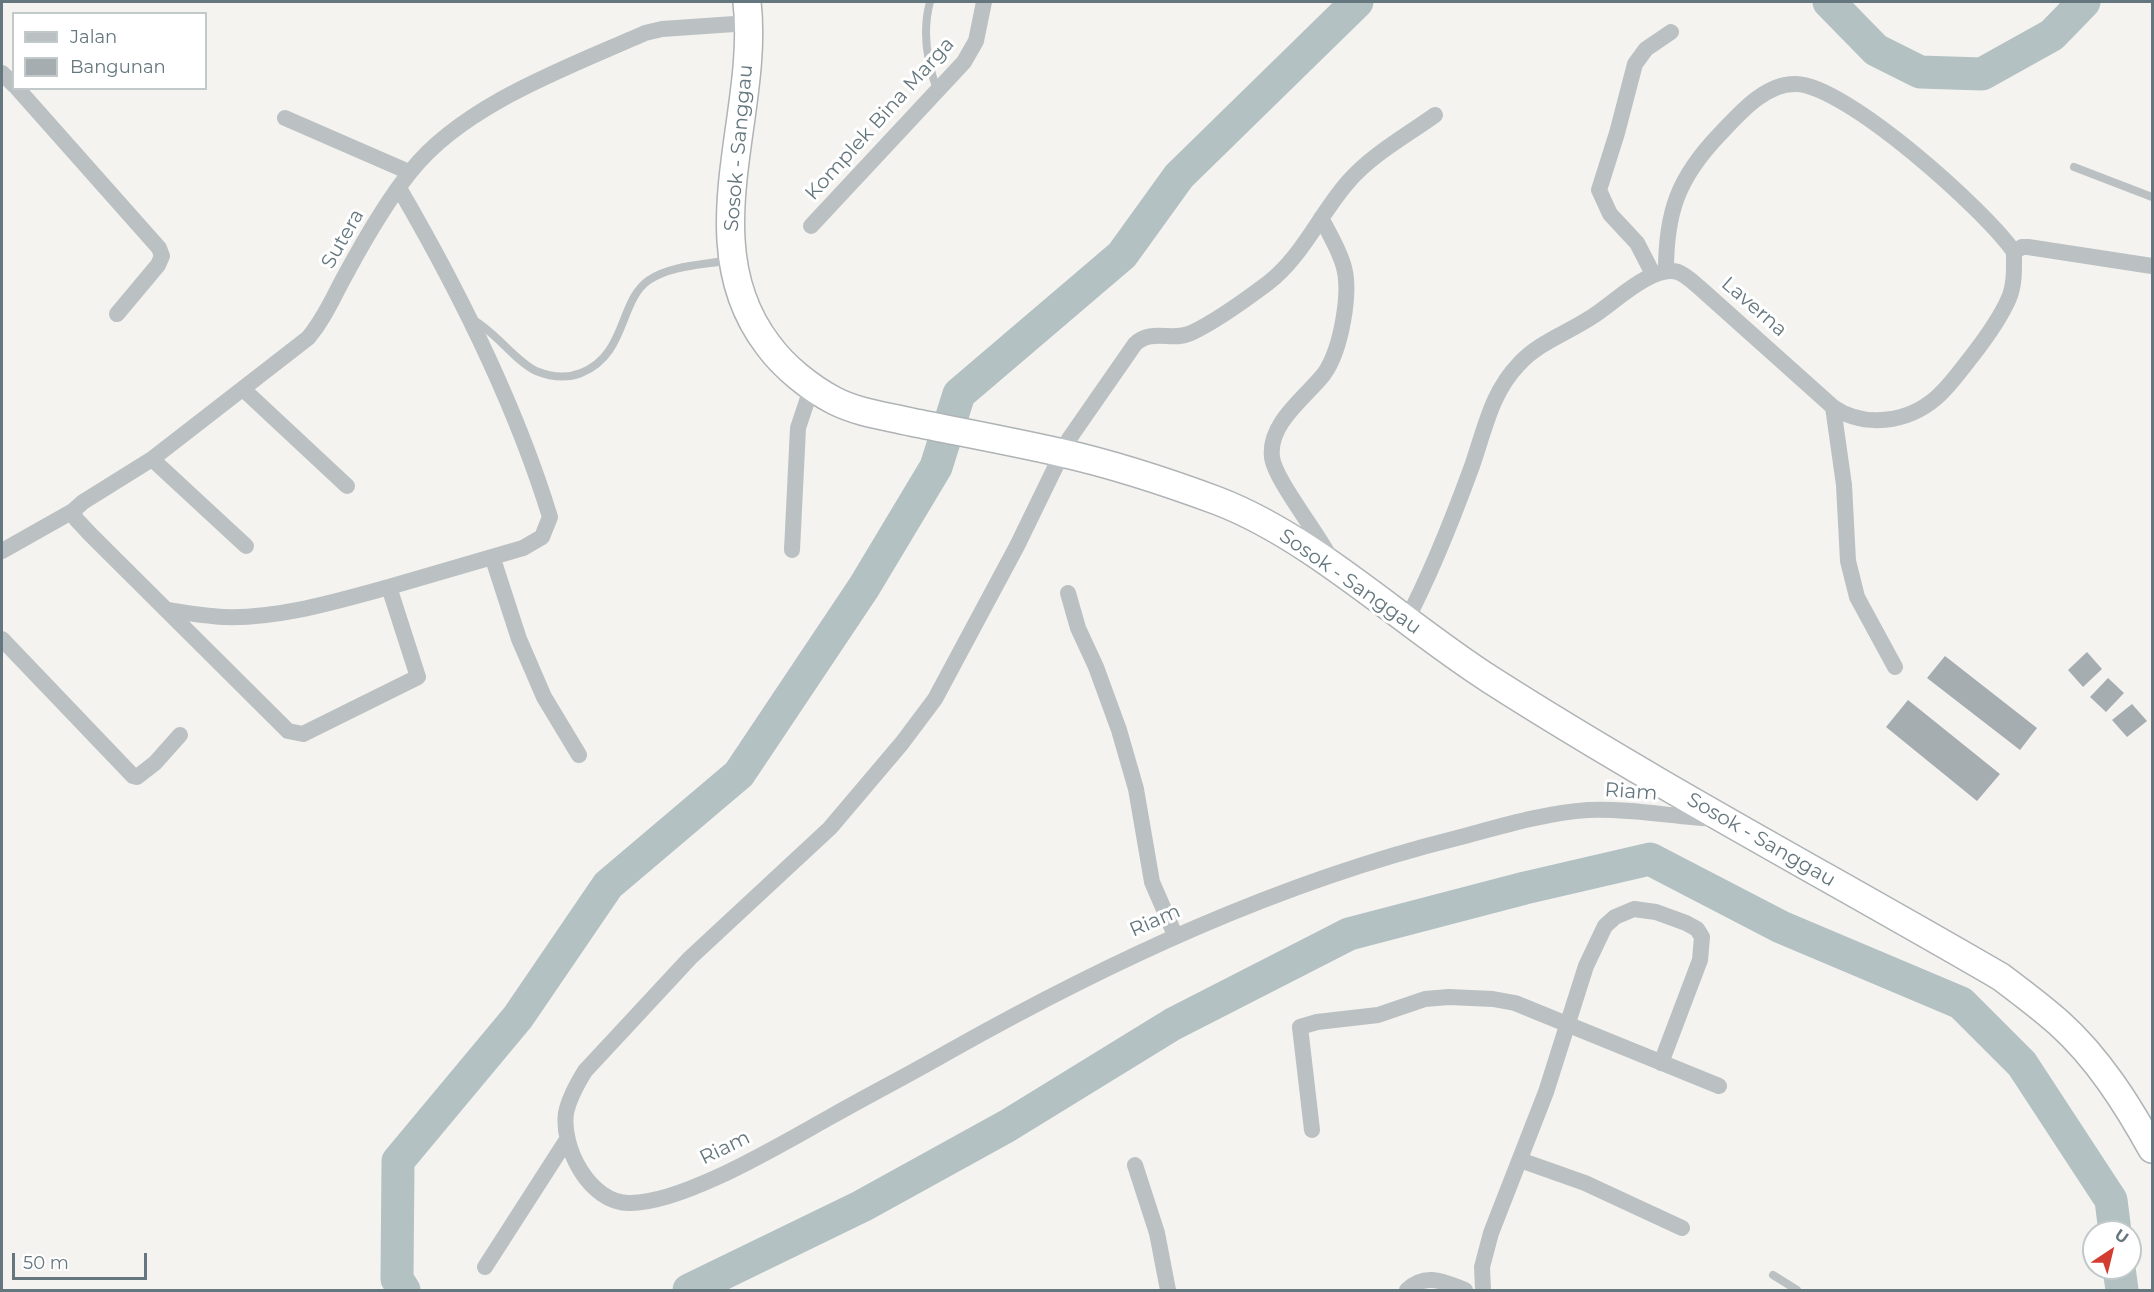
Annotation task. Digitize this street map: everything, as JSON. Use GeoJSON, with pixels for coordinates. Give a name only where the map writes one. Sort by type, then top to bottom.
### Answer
{"type":"FeatureCollection","features":[{"type":"Feature","properties":{"kind":"highway","name":"Sosok - Sanggau"},"geometry":{"type":"LineString","coordinates":[[748,12],[730,214],[732,260],[739,297],[752,322],[770,348],[812,386],[838,402],[882,416],[1061,452],[1166,483],[1223,503],[1278,530],[1484,675],[1590,742],[2001,977],[2060,1024],[2089,1054],[2138,1124],[2152,1149]]}},
{"type":"Feature","properties":{"kind":"street","name":"Komplek Bina Marga"},"geometry":{"type":"LineString","coordinates":[[811,226],[964,62],[976,42],[984,2]]}},
{"type":"Feature","properties":{"kind":"street","name":"Sutera"},"geometry":{"type":"LineString","coordinates":[[2,552],[73,511],[83,502],[152,459],[308,338],[317,328],[368,233],[409,172],[447,136],[489,108],[524,89],[645,33],[748,12]]}},
{"type":"Feature","properties":{"kind":"street"},"geometry":{"type":"LineString","coordinates":[[1660,272],[1610,214],[1599,190],[1635,64],[1646,49],[1671,32]]}},
{"type":"Feature","properties":{"kind":"street"},"geometry":{"type":"LineString","coordinates":[[1406,621],[1419,597],[1465,485],[1490,409],[1508,376],[1537,348],[1598,313],[1660,272],[1676,195],[1686,176],[1705,149],[1760,96],[1774,87],[1796,84],[1815,87],[1837,97],[1863,114],[1937,175],[1995,229],[2014,252],[2022,247],[2028,247],[2152,266]]}},
{"type":"Feature","properties":{"kind":"street"},"geometry":{"type":"LineString","coordinates":[[19,90],[159,248],[162,255],[158,265],[117,314]]}},
{"type":"Feature","properties":{"kind":"street"},"geometry":{"type":"LineString","coordinates":[[485,1267],[566,1141],[566,1114],[574,1089],[585,1071],[690,958],[830,828],[902,743],[935,699],[1017,546],[1061,452],[1092,403],[1142,337],[1190,334],[1267,283],[1298,250],[1360,170],[1435,115]]}},
{"type":"Feature","properties":{"kind":"street"},"geometry":{"type":"LineString","coordinates":[[285,118],[409,172]]}},
{"type":"Feature","properties":{"kind":"street"},"geometry":{"type":"LineString","coordinates":[[168,610],[226,617],[328,603],[494,559],[533,544],[542,537],[550,518],[518,429],[425,232],[399,188]]}},
{"type":"Feature","properties":{"kind":"street"},"geometry":{"type":"LineString","coordinates":[[1321,218],[1343,265],[1347,284],[1341,328],[1332,359],[1324,373],[1282,422],[1271,455],[1275,469],[1318,533],[1337,571]]}},
{"type":"Feature","properties":{"kind":"street","name":"Laverna"},"geometry":{"type":"LineString","coordinates":[[1660,272],[1679,273],[1700,288],[1833,407],[1846,416],[1863,421],[1883,420],[1913,413],[1936,398],[1990,333],[2010,296],[2014,277],[2014,252]]}},
{"type":"Feature","properties":{"kind":"street"},"geometry":{"type":"LineString","coordinates":[[792,550],[798,428],[812,386]]}},
{"type":"Feature","properties":{"kind":"street"},"geometry":{"type":"LineString","coordinates":[[243,389],[347,486]]}},
{"type":"Feature","properties":{"kind":"street"},"geometry":{"type":"LineString","coordinates":[[1833,407],[1844,485],[1848,561],[1857,597],[1895,667]]}},
{"type":"Feature","properties":{"kind":"street"},"geometry":{"type":"LineString","coordinates":[[152,459],[246,546]]}},
{"type":"Feature","properties":{"kind":"street"},"geometry":{"type":"LineString","coordinates":[[73,511],[76,519],[90,534],[288,731],[303,734],[418,677],[389,587]]}},
{"type":"Feature","properties":{"kind":"street"},"geometry":{"type":"LineString","coordinates":[[494,559],[523,649],[544,697],[579,755]]}},
{"type":"Feature","properties":{"kind":"street"},"geometry":{"type":"LineString","coordinates":[[1068,593],[1078,628],[1119,730],[1136,789],[1152,882],[1175,935]]}},
{"type":"Feature","properties":{"kind":"street"},"geometry":{"type":"LineString","coordinates":[[2,639],[133,776],[137,777],[155,763],[180,735]]}},
{"type":"Feature","properties":{"kind":"street","name":"Riam"},"geometry":{"type":"LineString","coordinates":[[566,1141],[592,1185],[609,1199],[627,1203],[674,1195],[778,1146],[995,1026],[1175,935],[1240,907],[1349,868],[1405,851],[1524,821],[1587,810],[1726,820]]}},
{"type":"Feature","properties":{"kind":"street"},"geometry":{"type":"LineString","coordinates":[[1483,1290],[1482,1267],[1485,1253],[1546,1092],[1586,966],[1605,926],[1615,917],[1634,909],[1656,912],[1686,923],[1697,929],[1702,937],[1701,953],[1661,1063]]}},
{"type":"Feature","properties":{"kind":"street"},"geometry":{"type":"LineString","coordinates":[[1312,1130],[1298,1032],[1303,1025],[1378,1015],[1425,999],[1449,997],[1515,1003],[1719,1086]]}},
{"type":"Feature","properties":{"kind":"street"},"geometry":{"type":"LineString","coordinates":[[1520,1160],[1585,1183],[1682,1228]]}},
{"type":"Feature","properties":{"kind":"street"},"geometry":{"type":"LineString","coordinates":[[1135,1165],[1159,1243],[1168,1290]]}},
{"type":"Feature","properties":{"kind":"street"},"geometry":{"type":"LineString","coordinates":[[1407,1290],[1419,1281],[1434,1279],[1465,1290]]}},
{"type":"Feature","properties":{"kind":"lane"},"geometry":{"type":"LineString","coordinates":[[930,2],[927,14],[927,62],[938,91]]}},
{"type":"Feature","properties":{"kind":"lane"},"geometry":{"type":"LineString","coordinates":[[2074,167],[2152,197]]}},
{"type":"Feature","properties":{"kind":"lane"},"geometry":{"type":"LineString","coordinates":[[466,316],[485,326],[534,370],[556,377],[573,376],[593,369],[608,354],[639,288],[650,279],[670,270],[732,260]]}},
{"type":"Feature","properties":{"kind":"lane"},"geometry":{"type":"LineString","coordinates":[[1773,1275],[1797,1290]]}},
{"type":"Feature","properties":{"kind":"building"},"geometry":{"type":"Polygon","coordinates":[[[2087,652],[2102,669],[2083,687],[2068,670],[2087,652]]]}},
{"type":"Feature","properties":{"kind":"building"},"geometry":{"type":"Polygon","coordinates":[[[1945,656],[2037,728],[2020,750],[1927,678],[1945,656]]]}},
{"type":"Feature","properties":{"kind":"building"},"geometry":{"type":"Polygon","coordinates":[[[2108,678],[2124,693],[2106,712],[2090,697],[2108,678]]]}},
{"type":"Feature","properties":{"kind":"building"},"geometry":{"type":"Polygon","coordinates":[[[1908,700],[2000,774],[1977,801],[1886,727],[1908,700]]]}},
{"type":"Feature","properties":{"kind":"building"},"geometry":{"type":"Polygon","coordinates":[[[2132,704],[2147,721],[2127,737],[2112,720],[2132,704]]]}},
{"type":"Feature","properties":{"kind":"waterway"},"geometry":{"type":"LineString","coordinates":[[404,1290],[397,1279],[398,1161],[518,1017],[608,885],[739,774],[864,587],[936,467],[959,394],[1122,255],[1179,176],[1357,2]]}},
{"type":"Feature","properties":{"kind":"waterway"},"geometry":{"type":"LineString","coordinates":[[1829,2],[1876,50],[1920,72],[1982,74],[2052,35],[2084,2]]}},
{"type":"Feature","properties":{"kind":"waterway"},"geometry":{"type":"LineString","coordinates":[[689,1290],[862,1206],[1007,1126],[1173,1024],[1349,934],[1525,888],[1650,859],[1781,927],[1961,1003],[2022,1064],[2111,1200],[2114,1220]]}},
{"type":"Feature","properties":{"kind":"waterway"},"geometry":{"type":"LineString","coordinates":[[2121,1280],[2122,1290]]}}]}
